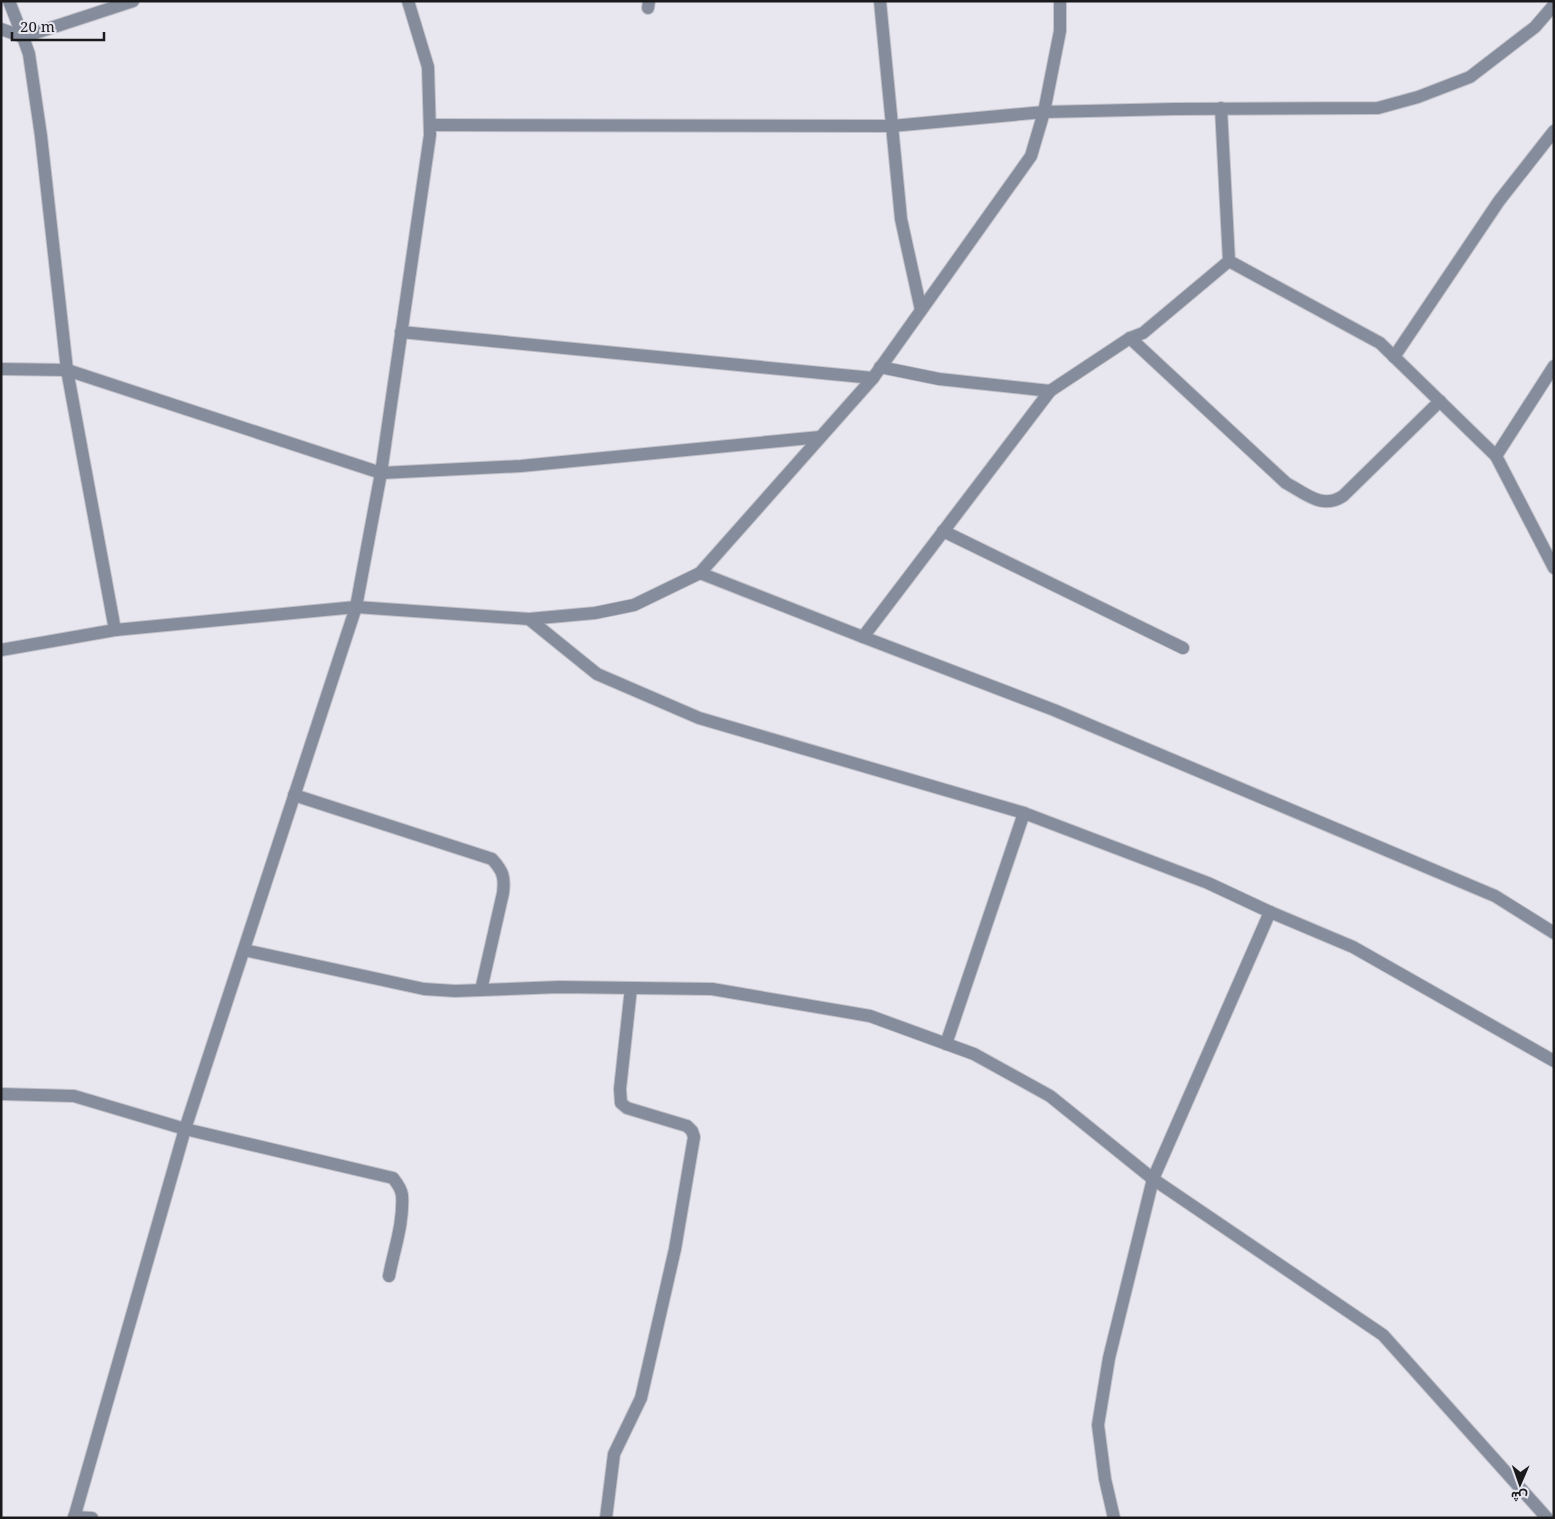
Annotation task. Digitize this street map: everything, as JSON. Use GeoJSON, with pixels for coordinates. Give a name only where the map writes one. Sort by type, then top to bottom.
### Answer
{"type":"FeatureCollection","features":[{"type":"Feature","properties":{"kind":"street"},"geometry":{"type":"LineString","coordinates":[[9,1],[29,54],[41,136],[66,370],[116,630]]}},
{"type":"Feature","properties":{"kind":"street"},"geometry":{"type":"LineString","coordinates":[[1,29],[23,37],[133,1]]}},
{"type":"Feature","properties":{"kind":"street"},"geometry":{"type":"LineString","coordinates":[[92,1518],[74,1517],[185,1129],[356,608],[381,474],[430,135],[428,67],[408,1]]}},
{"type":"Feature","properties":{"kind":"street"},"geometry":{"type":"LineString","coordinates":[[880,1],[901,219],[921,310]]}},
{"type":"Feature","properties":{"kind":"street"},"geometry":{"type":"LineString","coordinates":[[1,650],[116,630],[356,608],[529,619],[595,613],[634,606],[700,573],[872,378],[1031,156],[1044,112],[1060,31],[1060,1]]}},
{"type":"Feature","properties":{"kind":"street"},"geometry":{"type":"LineString","coordinates":[[430,125],[892,126],[1044,112],[1221,108],[1378,108],[1418,97],[1470,77],[1535,27],[1554,5]]}},
{"type":"Feature","properties":{"kind":"street"},"geometry":{"type":"LineString","coordinates":[[1221,108],[1229,261]]}},
{"type":"Feature","properties":{"kind":"street"},"geometry":{"type":"LineString","coordinates":[[1394,357],[1498,201],[1554,131]]}},
{"type":"Feature","properties":{"kind":"street"},"geometry":{"type":"LineString","coordinates":[[862,637],[1050,391],[1130,338],[1143,333],[1229,261]]}},
{"type":"Feature","properties":{"kind":"street"},"geometry":{"type":"LineString","coordinates":[[1229,261],[1380,343],[1496,456],[1554,568]]}},
{"type":"Feature","properties":{"kind":"street"},"geometry":{"type":"LineString","coordinates":[[401,332],[872,378]]}},
{"type":"Feature","properties":{"kind":"street"},"geometry":{"type":"LineString","coordinates":[[1130,338],[1286,483],[1310,497],[1324,502],[1335,502],[1343,496],[1440,402]]}},
{"type":"Feature","properties":{"kind":"street"},"geometry":{"type":"LineString","coordinates":[[1496,456],[1554,366]]}},
{"type":"Feature","properties":{"kind":"street"},"geometry":{"type":"LineString","coordinates":[[880,367],[939,379],[1050,391]]}},
{"type":"Feature","properties":{"kind":"street"},"geometry":{"type":"LineString","coordinates":[[1,370],[66,370],[381,474],[521,466],[820,437]]}},
{"type":"Feature","properties":{"kind":"street"},"geometry":{"type":"LineString","coordinates":[[943,531],[1183,648]]}},
{"type":"Feature","properties":{"kind":"street"},"geometry":{"type":"LineString","coordinates":[[700,573],[1054,710],[1495,896],[1554,933]]}},
{"type":"Feature","properties":{"kind":"street"},"geometry":{"type":"LineString","coordinates":[[529,619],[597,674],[699,718],[1024,812],[1208,883],[1353,947],[1554,1061]]}},
{"type":"Feature","properties":{"kind":"street"},"geometry":{"type":"LineString","coordinates":[[294,795],[492,859],[500,868],[505,881],[481,990]]}},
{"type":"Feature","properties":{"kind":"street"},"geometry":{"type":"LineString","coordinates":[[946,1044],[1024,812]]}},
{"type":"Feature","properties":{"kind":"street"},"geometry":{"type":"LineString","coordinates":[[1114,1518],[1105,1479],[1098,1425],[1109,1358],[1153,1179],[1270,912]]}},
{"type":"Feature","properties":{"kind":"street"},"geometry":{"type":"LineString","coordinates":[[244,950],[424,989],[455,991],[559,987],[712,989],[870,1016],[974,1054],[1050,1096],[1153,1179],[1383,1335],[1547,1518]]}},
{"type":"Feature","properties":{"kind":"street"},"geometry":{"type":"LineString","coordinates":[[606,1518],[614,1454],[641,1398],[674,1249],[694,1137],[692,1131],[687,1126],[627,1108],[621,1103],[620,1089],[631,988]]}},
{"type":"Feature","properties":{"kind":"street"},"geometry":{"type":"LineString","coordinates":[[1,1094],[74,1096],[185,1129],[393,1178],[399,1185],[402,1194],[400,1219],[389,1276]]}}]}
